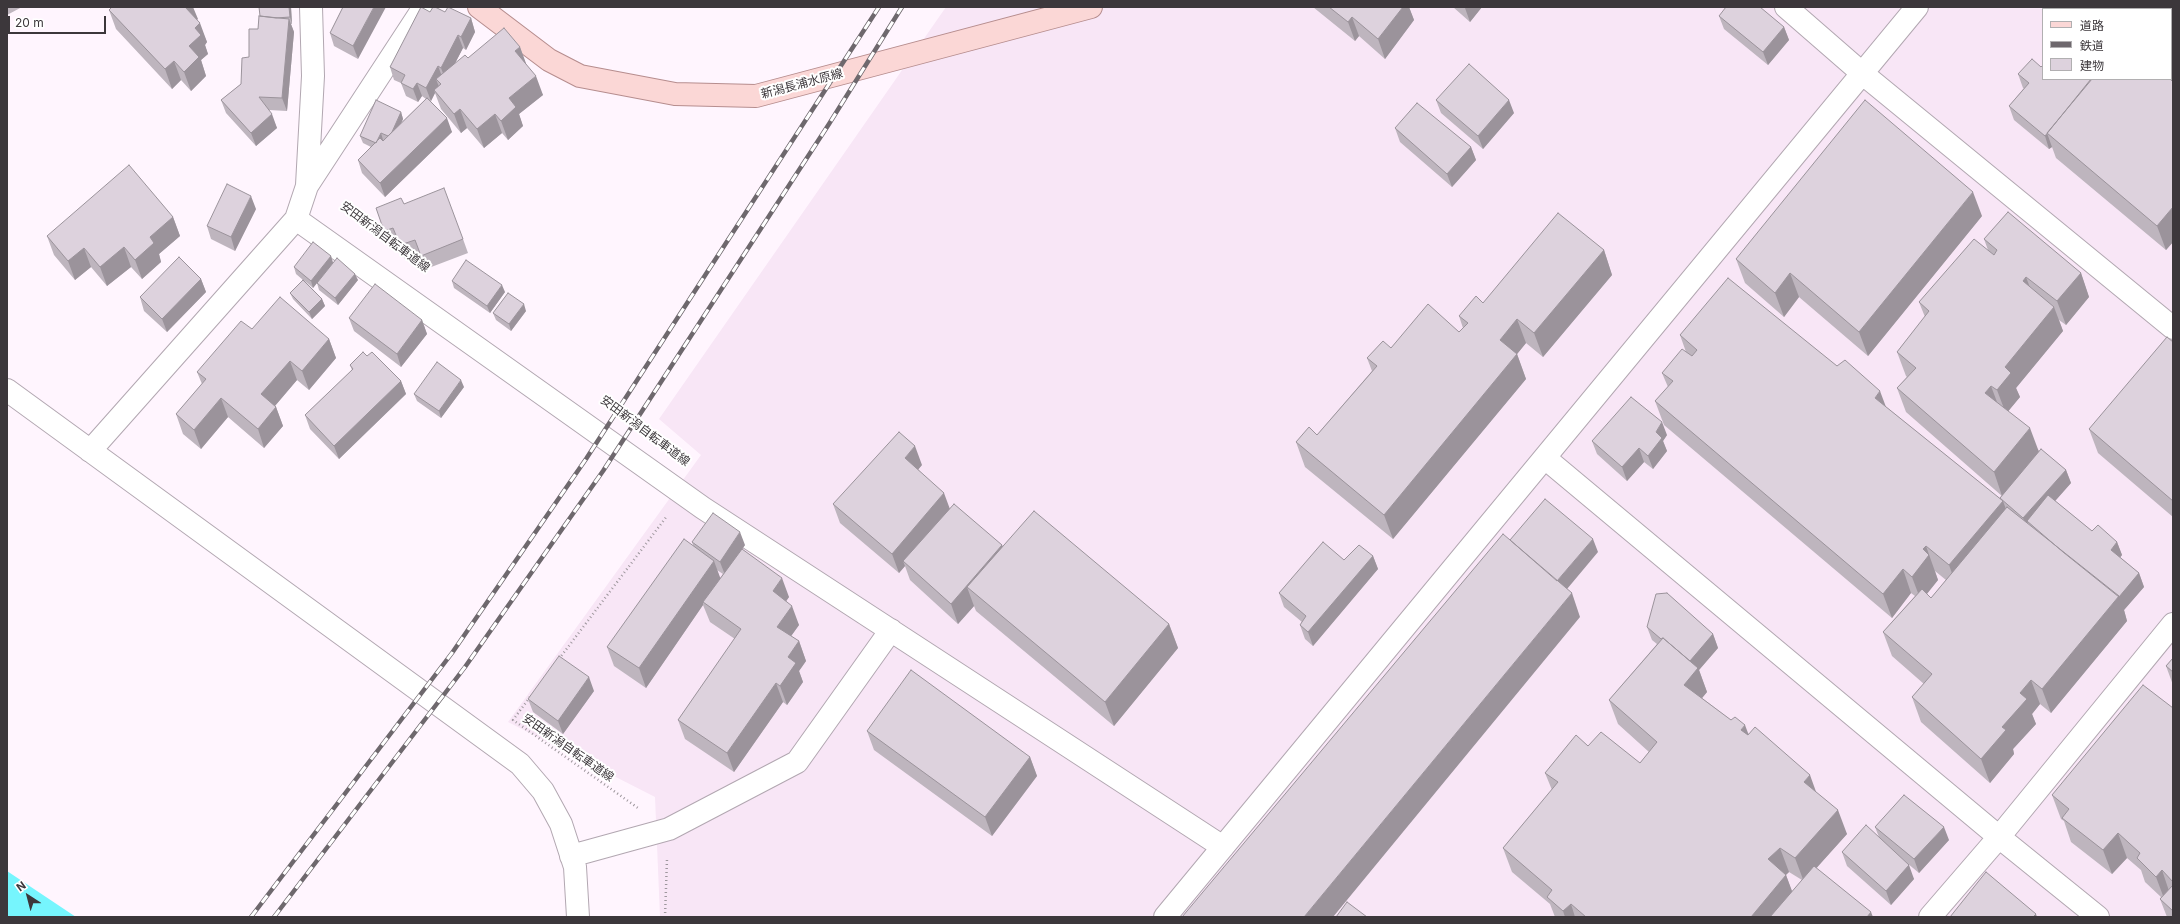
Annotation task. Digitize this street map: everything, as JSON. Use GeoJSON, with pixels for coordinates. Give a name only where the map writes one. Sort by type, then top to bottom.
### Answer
{"type":"FeatureCollection","features":[{"type":"Feature","properties":{"kind":"main road","name":"新潟長浦水原線"},"geometry":{"type":"LineString","coordinates":[[478,7],[549,60],[580,76],[675,94],[756,96],[1091,7]]}},
{"type":"Feature","properties":{"kind":"street"},"geometry":{"type":"LineString","coordinates":[[307,186],[313,76],[311,7]]}},
{"type":"Feature","properties":{"kind":"street"},"geometry":{"type":"LineString","coordinates":[[90,451],[296,219],[307,186],[424,7]]}},
{"type":"Feature","properties":{"kind":"street"},"geometry":{"type":"LineString","coordinates":[[1786,7],[1863,74],[2173,328]]}},
{"type":"Feature","properties":{"kind":"street"},"geometry":{"type":"LineString","coordinates":[[1165,917],[1917,7]]}},
{"type":"Feature","properties":{"kind":"street"},"geometry":{"type":"LineString","coordinates":[[296,219],[703,508],[1223,847]]}},
{"type":"Feature","properties":{"kind":"street"},"geometry":{"type":"LineString","coordinates":[[7,390],[520,764],[543,791],[561,824],[574,868],[578,917]]}},
{"type":"Feature","properties":{"kind":"street"},"geometry":{"type":"LineString","coordinates":[[1545,458],[1999,837],[2098,917]]}},
{"type":"Feature","properties":{"kind":"street"},"geometry":{"type":"LineString","coordinates":[[1930,917],[1999,837],[2173,624]]}},
{"type":"Feature","properties":{"kind":"street"},"geometry":{"type":"LineString","coordinates":[[571,856],[669,829],[797,762],[891,630]]}},
{"type":"Feature","properties":{"kind":"path"},"geometry":{"type":"LineString","coordinates":[[556,663],[671,511]]}},
{"type":"Feature","properties":{"kind":"path","name":"安田新潟自転車道線"},"geometry":{"type":"LineString","coordinates":[[532,695],[512,720],[669,829]]}},
{"type":"Feature","properties":{"kind":"path"},"geometry":{"type":"LineString","coordinates":[[665,917],[669,829]]}},
{"type":"Feature","properties":{"kind":"shaded area"},"geometry":{"type":"Polygon","coordinates":[[[946,7],[2173,7],[2173,917],[660,917],[655,797],[508,722],[701,455],[659,419],[946,7]]]}},
{"type":"Feature","properties":{"kind":"water"},"geometry":{"type":"Polygon","coordinates":[[[7,871],[76,917],[7,917],[7,871]]]}},
{"type":"Feature","properties":{"kind":"building"},"geometry":{"type":"Polygon","coordinates":[[[112,7],[185,7],[200,23],[195,28],[201,35],[189,46],[199,57],[184,72],[174,61],[165,69],[109,10],[112,7]]]}},
{"type":"Feature","properties":{"kind":"building"},"geometry":{"type":"Polygon","coordinates":[[[259,7],[289,7],[290,17],[276,18],[260,16],[259,7]]]}},
{"type":"Feature","properties":{"kind":"building"},"geometry":{"type":"Polygon","coordinates":[[[343,7],[374,7],[353,46],[330,33],[343,7]]]}},
{"type":"Feature","properties":{"kind":"building"},"geometry":{"type":"Polygon","coordinates":[[[421,7],[430,12],[433,7],[435,7],[445,12],[448,7],[471,18],[461,37],[458,35],[441,68],[438,66],[426,88],[417,83],[413,89],[401,83],[405,75],[390,67],[421,7]]]}},
{"type":"Feature","properties":{"kind":"building"},"geometry":{"type":"Polygon","coordinates":[[[1329,7],[1403,7],[1378,39],[1352,17],[1348,22],[1329,7]]]}},
{"type":"Feature","properties":{"kind":"building"},"geometry":{"type":"Polygon","coordinates":[[[1726,7],[1760,7],[1784,27],[1763,52],[1719,16],[1726,7]]]}},
{"type":"Feature","properties":{"kind":"building"},"geometry":{"type":"Polygon","coordinates":[[[2110,7],[2173,7],[2173,72],[2172,8],[2110,7]]]}},
{"type":"Feature","properties":{"kind":"building"},"geometry":{"type":"Polygon","coordinates":[[[259,16],[289,19],[282,98],[259,97],[272,114],[251,133],[221,100],[241,84],[242,58],[249,57],[249,29],[258,29],[259,16]]]}},
{"type":"Feature","properties":{"kind":"building"},"geometry":{"type":"Polygon","coordinates":[[[504,28],[520,47],[515,51],[536,76],[509,98],[516,107],[501,121],[495,114],[477,129],[460,109],[454,114],[434,90],[441,84],[436,79],[465,55],[468,58],[504,28]]]}},
{"type":"Feature","properties":{"kind":"building"},"geometry":{"type":"Polygon","coordinates":[[[2032,59],[2041,67],[2042,66],[2042,80],[2090,80],[2045,136],[2009,106],[2029,83],[2018,74],[2032,59]]]}},
{"type":"Feature","properties":{"kind":"building"},"geometry":{"type":"Polygon","coordinates":[[[1469,64],[1509,100],[1478,136],[1436,100],[1469,64]]]}},
{"type":"Feature","properties":{"kind":"building"},"geometry":{"type":"Polygon","coordinates":[[[2091,80],[2171,80],[2173,82],[2173,207],[2157,226],[2047,133],[2091,80]]]}},
{"type":"Feature","properties":{"kind":"building"},"geometry":{"type":"Polygon","coordinates":[[[427,98],[447,118],[380,183],[358,160],[380,138],[383,141],[427,98]]]}},
{"type":"Feature","properties":{"kind":"building"},"geometry":{"type":"Polygon","coordinates":[[[376,100],[401,112],[392,132],[388,136],[381,133],[376,143],[360,136],[376,100]]]}},
{"type":"Feature","properties":{"kind":"building"},"geometry":{"type":"Polygon","coordinates":[[[1865,100],[1973,192],[1859,332],[1790,273],[1775,293],[1736,259],[1865,100]]]}},
{"type":"Feature","properties":{"kind":"building"},"geometry":{"type":"Polygon","coordinates":[[[1417,103],[1471,147],[1447,174],[1395,128],[1417,103]]]}},
{"type":"Feature","properties":{"kind":"building"},"geometry":{"type":"Polygon","coordinates":[[[129,165],[173,217],[150,237],[154,243],[135,260],[124,247],[100,267],[84,248],[68,261],[47,236],[129,165]]]}},
{"type":"Feature","properties":{"kind":"building"},"geometry":{"type":"Polygon","coordinates":[[[227,184],[251,196],[231,237],[207,226],[227,184]]]}},
{"type":"Feature","properties":{"kind":"building"},"geometry":{"type":"Polygon","coordinates":[[[444,188],[463,239],[421,256],[415,240],[400,245],[393,228],[384,231],[376,208],[401,198],[404,204],[444,188]]]}},
{"type":"Feature","properties":{"kind":"building"},"geometry":{"type":"Polygon","coordinates":[[[2008,212],[2081,273],[2057,301],[2026,277],[2023,281],[2054,307],[2005,367],[2011,373],[1997,390],[1991,386],[1985,393],[2030,428],[1994,472],[1897,388],[1916,368],[1897,352],[1929,311],[1919,302],[1974,239],[1994,255],[1997,250],[1984,239],[2008,212]]]}},
{"type":"Feature","properties":{"kind":"building"},"geometry":{"type":"Polygon","coordinates":[[[1558,213],[1604,250],[1534,333],[1517,319],[1500,340],[1517,354],[1384,515],[1296,442],[1309,427],[1317,435],[1377,366],[1367,358],[1383,341],[1391,348],[1428,304],[1459,332],[1468,323],[1459,316],[1476,296],[1483,303],[1558,213]]]}},
{"type":"Feature","properties":{"kind":"building"},"geometry":{"type":"Polygon","coordinates":[[[313,242],[331,256],[311,281],[294,267],[313,242]]]}},
{"type":"Feature","properties":{"kind":"building"},"geometry":{"type":"Polygon","coordinates":[[[179,257],[201,279],[162,319],[140,297],[179,257]]]}},
{"type":"Feature","properties":{"kind":"building"},"geometry":{"type":"Polygon","coordinates":[[[337,258],[355,274],[335,298],[317,283],[337,258]]]}},
{"type":"Feature","properties":{"kind":"building"},"geometry":{"type":"Polygon","coordinates":[[[466,260],[502,285],[487,306],[452,281],[466,260]]]}},
{"type":"Feature","properties":{"kind":"building"},"geometry":{"type":"Polygon","coordinates":[[[1728,278],[1837,366],[1845,360],[1880,391],[1875,398],[2003,501],[1949,565],[1926,546],[1923,549],[1929,555],[1912,577],[1903,569],[1883,594],[1655,401],[1673,381],[1662,373],[1682,349],[1692,356],[1697,350],[1680,335],[1728,278]]]}},
{"type":"Feature","properties":{"kind":"building"},"geometry":{"type":"Polygon","coordinates":[[[303,280],[322,299],[309,312],[290,293],[303,280]]]}},
{"type":"Feature","properties":{"kind":"building"},"geometry":{"type":"Polygon","coordinates":[[[375,284],[422,320],[397,354],[349,318],[375,284]]]}},
{"type":"Feature","properties":{"kind":"building"},"geometry":{"type":"Polygon","coordinates":[[[508,293],[524,304],[509,324],[493,313],[508,293]]]}},
{"type":"Feature","properties":{"kind":"building"},"geometry":{"type":"Polygon","coordinates":[[[280,297],[329,339],[302,371],[290,361],[261,394],[276,407],[258,429],[221,398],[194,430],[176,414],[206,379],[197,372],[241,321],[252,329],[280,297]]]}},
{"type":"Feature","properties":{"kind":"building"},"geometry":{"type":"Polygon","coordinates":[[[2167,337],[2173,342],[2173,501],[2089,429],[2167,337]]]}},
{"type":"Feature","properties":{"kind":"building"},"geometry":{"type":"Polygon","coordinates":[[[363,352],[367,356],[372,352],[401,381],[334,446],[305,415],[353,369],[350,365],[363,352]]]}},
{"type":"Feature","properties":{"kind":"building"},"geometry":{"type":"Polygon","coordinates":[[[437,362],[461,380],[439,411],[414,394],[437,362]]]}},
{"type":"Feature","properties":{"kind":"building"},"geometry":{"type":"Polygon","coordinates":[[[1631,397],[1662,422],[1656,432],[1662,438],[1648,456],[1639,448],[1622,467],[1592,441],[1631,397]]]}},
{"type":"Feature","properties":{"kind":"building"},"geometry":{"type":"Polygon","coordinates":[[[899,432],[915,446],[905,458],[944,493],[892,554],[833,504],[899,432]]]}},
{"type":"Feature","properties":{"kind":"building"},"geometry":{"type":"Polygon","coordinates":[[[2041,449],[2066,470],[2023,518],[2000,498],[2041,449]]]}},
{"type":"Feature","properties":{"kind":"building"},"geometry":{"type":"Polygon","coordinates":[[[2048,495],[2092,531],[2098,525],[2117,542],[2111,550],[2139,573],[2119,597],[2027,521],[2048,495]]]}},
{"type":"Feature","properties":{"kind":"building"},"geometry":{"type":"Polygon","coordinates":[[[1545,499],[1593,539],[1557,581],[1510,540],[1545,499]]]}},
{"type":"Feature","properties":{"kind":"building"},"geometry":{"type":"Polygon","coordinates":[[[954,504],[1002,545],[951,604],[903,561],[954,504]]]}},
{"type":"Feature","properties":{"kind":"building"},"geometry":{"type":"Polygon","coordinates":[[[2007,507],[2119,596],[2042,689],[2031,680],[2020,693],[2027,699],[2002,727],[2006,730],[1981,759],[1912,697],[1932,674],[1883,632],[1922,589],[1931,598],[2007,507]]]}},
{"type":"Feature","properties":{"kind":"building"},"geometry":{"type":"Polygon","coordinates":[[[1034,511],[1169,624],[1105,702],[967,587],[1034,511]]]}},
{"type":"Feature","properties":{"kind":"building"},"geometry":{"type":"Polygon","coordinates":[[[713,513],[740,532],[720,562],[692,542],[713,513]]]}},
{"type":"Feature","properties":{"kind":"building"},"geometry":{"type":"Polygon","coordinates":[[[1503,534],[1572,593],[1304,917],[1182,917],[1503,534]]]}},
{"type":"Feature","properties":{"kind":"building"},"geometry":{"type":"Polygon","coordinates":[[[684,539],[714,561],[639,668],[607,647],[684,539]]]}},
{"type":"Feature","properties":{"kind":"building"},"geometry":{"type":"Polygon","coordinates":[[[1323,542],[1344,560],[1359,545],[1373,556],[1308,632],[1300,625],[1306,616],[1279,593],[1323,542]]]}},
{"type":"Feature","properties":{"kind":"building"},"geometry":{"type":"Polygon","coordinates":[[[742,549],[782,578],[773,591],[792,606],[777,627],[799,641],[788,657],[796,663],[780,686],[776,683],[727,753],[678,720],[741,629],[703,602],[742,549]]]}},
{"type":"Feature","properties":{"kind":"building"},"geometry":{"type":"Polygon","coordinates":[[[1667,593],[1713,634],[1690,661],[1663,638],[1661,639],[1647,627],[1656,594],[1667,593]]]}},
{"type":"Feature","properties":{"kind":"building"},"geometry":{"type":"Polygon","coordinates":[[[1663,638],[1698,668],[1684,685],[1731,720],[1735,717],[1745,725],[1741,730],[1748,735],[1755,727],[1810,775],[1804,782],[1838,810],[1795,858],[1780,848],[1768,859],[1786,875],[1751,917],[1586,917],[1571,904],[1563,911],[1547,897],[1552,890],[1503,848],[1558,782],[1545,773],[1576,735],[1588,746],[1601,732],[1640,763],[1657,742],[1609,700],[1663,638]]]}},
{"type":"Feature","properties":{"kind":"building"},"geometry":{"type":"Polygon","coordinates":[[[559,656],[589,677],[558,721],[528,699],[559,656]]]}},
{"type":"Feature","properties":{"kind":"building"},"geometry":{"type":"Polygon","coordinates":[[[2173,658],[2173,672],[2166,666],[2173,658]]]}},
{"type":"Feature","properties":{"kind":"building"},"geometry":{"type":"Polygon","coordinates":[[[911,670],[1030,757],[985,817],[867,731],[911,670]]]}},
{"type":"Feature","properties":{"kind":"building"},"geometry":{"type":"Polygon","coordinates":[[[2143,685],[2173,708],[2173,882],[2162,870],[2156,877],[2137,858],[2140,853],[2118,833],[2103,850],[2062,818],[2069,809],[2052,795],[2143,685]]]}},
{"type":"Feature","properties":{"kind":"building"},"geometry":{"type":"Polygon","coordinates":[[[1904,795],[1944,827],[1914,859],[1875,827],[1904,795]]]}},
{"type":"Feature","properties":{"kind":"building"},"geometry":{"type":"Polygon","coordinates":[[[1866,825],[1909,865],[1886,891],[1842,852],[1866,825]]]}},
{"type":"Feature","properties":{"kind":"building"},"geometry":{"type":"Polygon","coordinates":[[[1814,866],[1871,912],[1867,917],[1770,917],[1814,866]]]}},
{"type":"Feature","properties":{"kind":"building"},"geometry":{"type":"Polygon","coordinates":[[[1986,872],[2036,914],[2033,917],[1950,917],[1986,872]]]}},
{"type":"Feature","properties":{"kind":"building"},"geometry":{"type":"Polygon","coordinates":[[[2173,885],[2173,911],[2160,899],[2173,885]]]}},
{"type":"Feature","properties":{"kind":"building"},"geometry":{"type":"Polygon","coordinates":[[[1347,902],[1367,917],[1336,917],[1347,902]]]}},
{"type":"Feature","properties":{"kind":"railway"},"geometry":{"type":"LineString","coordinates":[[251,917],[452,653],[586,459],[879,7]]}},
{"type":"Feature","properties":{"kind":"railway"},"geometry":{"type":"LineString","coordinates":[[274,917],[465,667],[603,471],[829,124],[902,7]]}}]}
